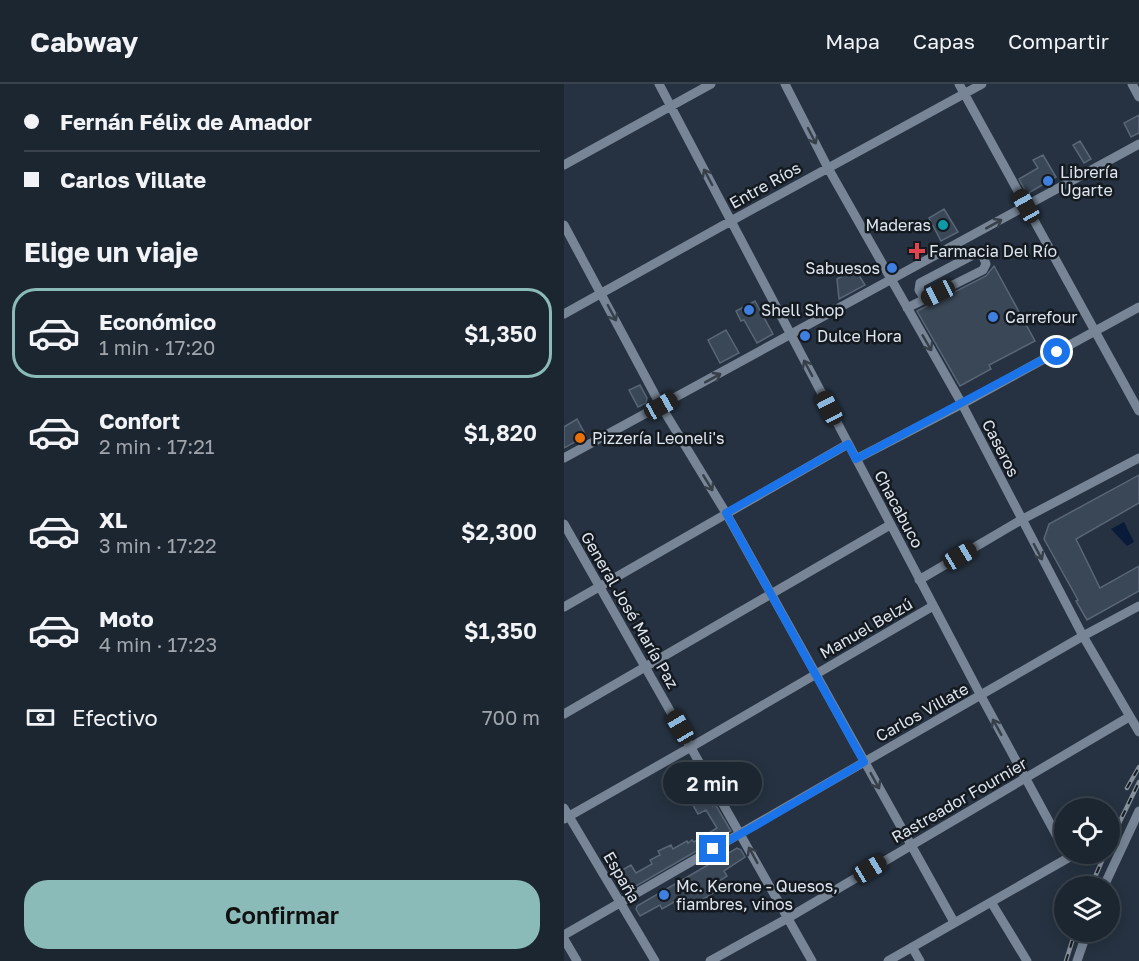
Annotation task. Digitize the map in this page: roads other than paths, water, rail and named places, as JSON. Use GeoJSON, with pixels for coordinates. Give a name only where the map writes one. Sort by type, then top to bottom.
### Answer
{"type":"FeatureCollection","features":[{"type":"Feature","properties":{"kind":"street","name":"Chacabuco"},"geometry":{"type":"LineString","coordinates":[[659,84],[933,606],[1054,827]]}},
{"type":"Feature","properties":{"kind":"street"},"geometry":{"type":"LineString","coordinates":[[564,165],[711,84]]}},
{"type":"Feature","properties":{"kind":"street","name":"Caseros"},"geometry":{"type":"LineString","coordinates":[[785,84],[828,168],[962,404],[1083,636],[1139,732]]}},
{"type":"Feature","properties":{"kind":"street"},"geometry":{"type":"LineString","coordinates":[[959,84],[1139,411]]}},
{"type":"Feature","properties":{"kind":"street","name":"Entre Ríos"},"geometry":{"type":"LineString","coordinates":[[564,314],[982,84]]}},
{"type":"Feature","properties":{"kind":"street"},"geometry":{"type":"LineString","coordinates":[[1132,84],[1139,97]]}},
{"type":"Feature","properties":{"kind":"street"},"geometry":{"type":"LineString","coordinates":[[564,458],[1139,144]]}},
{"type":"Feature","properties":{"kind":"street"},"geometry":{"type":"LineString","coordinates":[[564,225],[661,406],[726,513],[954,922]]}},
{"type":"Feature","properties":{"kind":"street"},"geometry":{"type":"LineString","coordinates":[[907,308],[925,300],[983,270],[986,264],[983,256],[973,255],[920,284],[919,290],[925,300]]}},
{"type":"Feature","properties":{"kind":"street"},"geometry":{"type":"LineString","coordinates":[[856,459],[1139,307]]}},
{"type":"Feature","properties":{"kind":"street"},"geometry":{"type":"LineString","coordinates":[[564,607],[848,444]]}},
{"type":"Feature","properties":{"kind":"street","name":"Manuel Belzú"},"geometry":{"type":"LineString","coordinates":[[920,580],[1021,520],[1139,458]]}},
{"type":"Feature","properties":{"kind":"street","name":"General José María Paz"},"geometry":{"type":"LineString","coordinates":[[564,524],[812,961]]}},
{"type":"Feature","properties":{"kind":"street"},"geometry":{"type":"LineString","coordinates":[[564,714],[890,525]]}},
{"type":"Feature","properties":{"kind":"street","name":"Manuel Belzú"},"geometry":{"type":"LineString","coordinates":[[566,814],[691,747],[933,606]]}},
{"type":"Feature","properties":{"kind":"street","name":"Carlos Villate"},"geometry":{"type":"LineString","coordinates":[[564,937],[618,902],[1083,636],[1139,607]]}},
{"type":"Feature","properties":{"kind":"street","name":"Rastreador Fournier"},"geometry":{"type":"LineString","coordinates":[[710,961],[788,918],[1129,717]]}},
{"type":"Feature","properties":{"kind":"street"},"geometry":{"type":"LineString","coordinates":[[1109,876],[1139,811]]}},
{"type":"Feature","properties":{"kind":"street","name":"España"},"geometry":{"type":"LineString","coordinates":[[566,814],[654,961]]}},
{"type":"Feature","properties":{"kind":"street"},"geometry":{"type":"LineString","coordinates":[[888,961],[1054,863]]}},
{"type":"Feature","properties":{"kind":"street"},"geometry":{"type":"LineString","coordinates":[[991,902],[1027,961]]}},
{"type":"Feature","properties":{"kind":"street"},"geometry":{"type":"LineString","coordinates":[[564,937],[577,961]]}},
{"type":"Feature","properties":{"kind":"street"},"geometry":{"type":"LineString","coordinates":[[1077,961],[1084,942]]}},
{"type":"Feature","properties":{"kind":"street"},"geometry":{"type":"LineString","coordinates":[[912,947],[920,961]]}},
{"type":"Feature","properties":{"kind":"water"},"geometry":{"type":"Polygon","coordinates":[[[1124,522],[1134,542],[1127,546],[1111,529],[1124,522]]]}},
{"type":"Feature","properties":{"kind":"railway"},"geometry":{"type":"LineString","coordinates":[[1127,788],[1139,767]]}},
{"type":"Feature","properties":{"kind":"railway"},"geometry":{"type":"LineString","coordinates":[[1120,821],[1139,782]]}},
{"type":"Feature","properties":{"kind":"railway"},"geometry":{"type":"LineString","coordinates":[[1095,876],[1101,864]]}},
{"type":"Feature","properties":{"kind":"railway"},"geometry":{"type":"LineString","coordinates":[[1066,961],[1072,942]]}},
{"type":"Feature","properties":{"kind":"place","name":"Librería Ugarte"},"geometry":{"type":"Point","coordinates":[1048,181]}},
{"type":"Feature","properties":{"kind":"place","name":"Maderas"},"geometry":{"type":"Point","coordinates":[943,225]}},
{"type":"Feature","properties":{"kind":"place","name":"Farmacia Del Río"},"geometry":{"type":"Point","coordinates":[917,251]}},
{"type":"Feature","properties":{"kind":"place","name":"Sabuesos"},"geometry":{"type":"Point","coordinates":[892,268]}},
{"type":"Feature","properties":{"kind":"place","name":"Shell Shop"},"geometry":{"type":"Point","coordinates":[749,310]}},
{"type":"Feature","properties":{"kind":"place","name":"Carrefour"},"geometry":{"type":"Point","coordinates":[993,317]}},
{"type":"Feature","properties":{"kind":"place","name":"Dulce Hora"},"geometry":{"type":"Point","coordinates":[805,336]}},
{"type":"Feature","properties":{"kind":"place","name":"Pizzería Leoneli's"},"geometry":{"type":"Point","coordinates":[580,438]}},
{"type":"Feature","properties":{"kind":"place","name":"Mc. Kerone - Quesos, fiambres, vinos"},"geometry":{"type":"Point","coordinates":[664,895]}}]}
